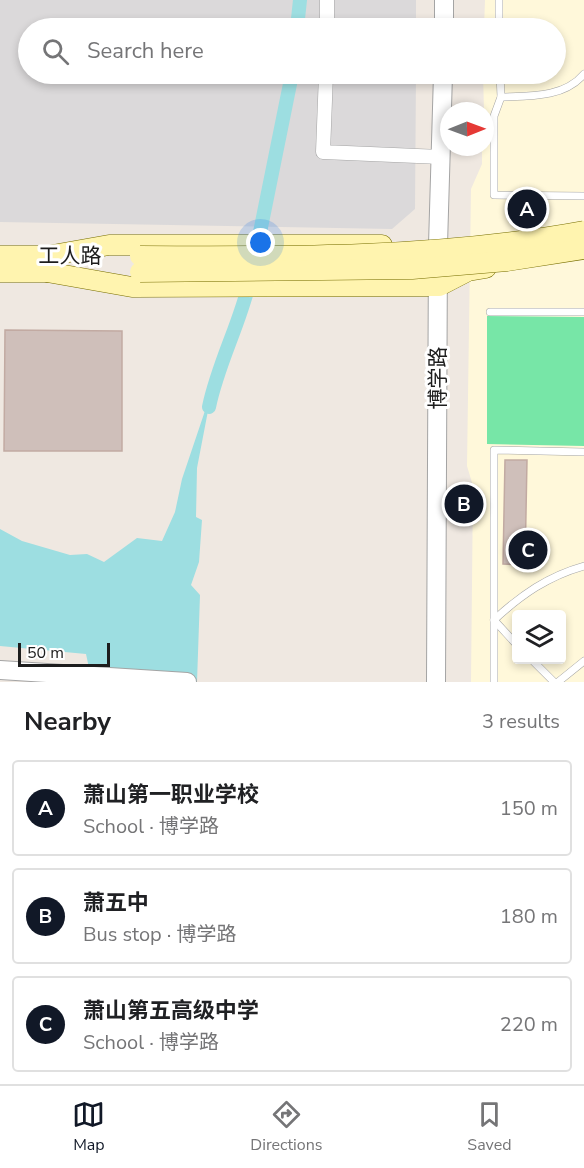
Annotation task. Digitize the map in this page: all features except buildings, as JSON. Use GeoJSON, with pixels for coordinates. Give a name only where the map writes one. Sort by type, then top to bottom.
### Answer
{"type":"FeatureCollection","features":[{"type":"Feature","properties":{"kind":"main road"},"geometry":{"type":"LineString","coordinates":[[47,264],[109,245],[438,244],[524,238],[584,229]]}},
{"type":"Feature","properties":{"kind":"main road"},"geometry":{"type":"LineString","coordinates":[[140,264],[402,253],[486,247],[584,229]]}},
{"type":"Feature","properties":{"kind":"main road"},"geometry":{"type":"LineString","coordinates":[[140,264],[412,269],[507,261],[584,249]]}},
{"type":"Feature","properties":{"kind":"main road"},"geometry":{"type":"LineString","coordinates":[[47,264],[132,287],[439,286],[468,271],[584,254]]}},
{"type":"Feature","properties":{"kind":"main road","name":"工人路"},"geometry":{"type":"LineString","coordinates":[[0,256],[47,264],[140,264]]}},
{"type":"Feature","properties":{"kind":"main road","name":"工人路"},"geometry":{"type":"LineString","coordinates":[[0,272],[47,264]]}},
{"type":"Feature","properties":{"kind":"street"},"geometry":{"type":"LineString","coordinates":[[327,0],[327,18]]}},
{"type":"Feature","properties":{"kind":"street"},"geometry":{"type":"LineString","coordinates":[[444,0],[444,18]]}},
{"type":"Feature","properties":{"kind":"street"},"geometry":{"type":"LineString","coordinates":[[326,84],[324,152],[441,157]]}},
{"type":"Feature","properties":{"kind":"street","name":"博学路"},"geometry":{"type":"LineString","coordinates":[[436,682],[438,244],[443,84]]}},
{"type":"Feature","properties":{"kind":"street"},"geometry":{"type":"LineString","coordinates":[[0,670],[56,678],[87,675],[187,682]]}},
{"type":"Feature","properties":{"kind":"lane"},"geometry":{"type":"LineString","coordinates":[[499,0],[499,18]]}},
{"type":"Feature","properties":{"kind":"lane"},"geometry":{"type":"LineString","coordinates":[[501,97],[548,95],[577,83],[584,74]]}},
{"type":"Feature","properties":{"kind":"lane"},"geometry":{"type":"LineString","coordinates":[[500,84],[501,97],[494,116],[494,195],[584,196]]}},
{"type":"Feature","properties":{"kind":"lane"},"geometry":{"type":"LineString","coordinates":[[490,312],[584,312]]}},
{"type":"Feature","properties":{"kind":"lane"},"geometry":{"type":"LineString","coordinates":[[494,682],[494,450],[584,452]]}},
{"type":"Feature","properties":{"kind":"lane"},"geometry":{"type":"LineString","coordinates":[[494,620],[521,596],[549,579],[559,573],[584,566]]}},
{"type":"Feature","properties":{"kind":"lane"},"geometry":{"type":"LineString","coordinates":[[494,620],[512,640]]}},
{"type":"Feature","properties":{"kind":"lane"},"geometry":{"type":"LineString","coordinates":[[536,664],[556,682],[584,660]]}},
{"type":"Feature","properties":{"kind":"shaded area"},"geometry":{"type":"Polygon","coordinates":[[[0,0],[416,0],[416,18],[18,18],[18,84],[416,84],[415,209],[392,229],[0,222],[0,0]]]}},
{"type":"Feature","properties":{"kind":"shaded area"},"geometry":{"type":"Polygon","coordinates":[[[485,0],[584,0],[584,682],[471,682],[473,486],[467,466],[471,189],[482,164],[482,156],[494,156],[494,102],[484,102],[483,84],[566,84],[566,18],[484,18],[485,0]]]}},
{"type":"Feature","properties":{"kind":"green space"},"geometry":{"type":"Polygon","coordinates":[[[487,316],[584,317],[584,446],[487,444],[487,316]]]}},
{"type":"Feature","properties":{"kind":"water"},"geometry":{"type":"Polygon","coordinates":[[[212,390],[197,468],[196,517],[202,520],[199,562],[191,585],[200,595],[197,682],[92,682],[86,654],[0,646],[0,529],[22,541],[70,555],[87,554],[104,562],[137,538],[162,541],[175,512],[182,479],[212,390]]]}},
{"type":"Feature","properties":{"kind":"waterway"},"geometry":{"type":"LineString","coordinates":[[298,18],[300,0]]}},
{"type":"Feature","properties":{"kind":"waterway"},"geometry":{"type":"LineString","coordinates":[[256,252],[290,84]]}},
{"type":"Feature","properties":{"kind":"waterway"},"geometry":{"type":"LineString","coordinates":[[209,407],[250,280]]}},
{"type":"Feature","properties":{"kind":"place","name":"萧山第一职业学校"},"geometry":{"type":"Point","coordinates":[527,209]}},
{"type":"Feature","properties":{"kind":"place","name":"萧五中"},"geometry":{"type":"Point","coordinates":[464,504]}},
{"type":"Feature","properties":{"kind":"place","name":"萧山第五高级中学"},"geometry":{"type":"Point","coordinates":[528,550]}}]}
